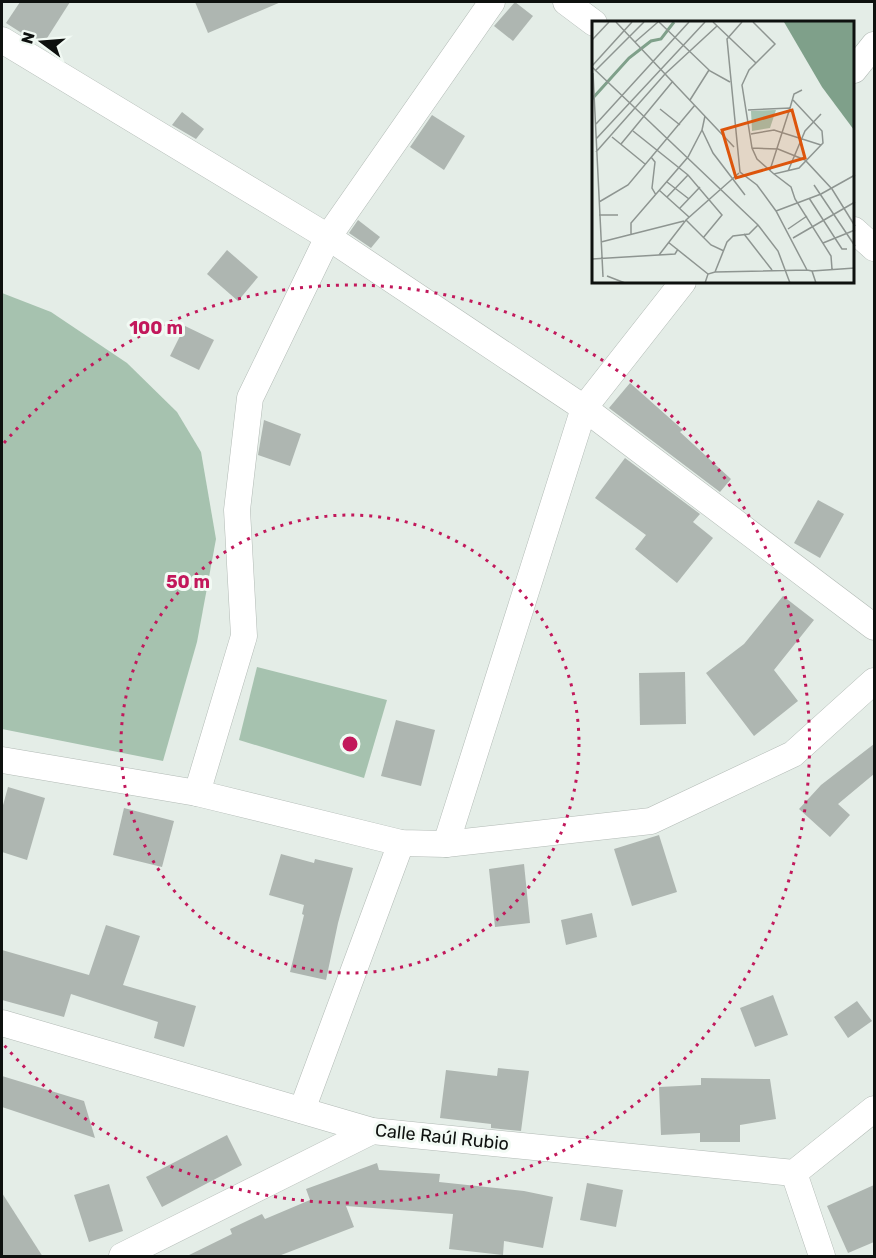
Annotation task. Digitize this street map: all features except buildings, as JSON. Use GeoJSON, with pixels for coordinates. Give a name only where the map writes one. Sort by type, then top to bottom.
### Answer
{"type":"FeatureCollection","features":[{"type":"Feature","properties":{"kind":"street"},"geometry":{"type":"LineString","coordinates":[[197,793],[244,636],[237,510],[250,398],[328,237],[492,2]]}},
{"type":"Feature","properties":{"kind":"street"},"geometry":{"type":"LineString","coordinates":[[566,2],[592,22]]}},
{"type":"Feature","properties":{"kind":"street"},"geometry":{"type":"LineString","coordinates":[[2,40],[328,237],[584,408],[874,627]]}},
{"type":"Feature","properties":{"kind":"street"},"geometry":{"type":"LineString","coordinates":[[855,69],[874,45]]}},
{"type":"Feature","properties":{"kind":"street"},"geometry":{"type":"LineString","coordinates":[[855,231],[874,248]]}},
{"type":"Feature","properties":{"kind":"street"},"geometry":{"type":"LineString","coordinates":[[446,844],[584,408],[682,284]]}},
{"type":"Feature","properties":{"kind":"street"},"geometry":{"type":"LineString","coordinates":[[2,760],[197,793],[401,843],[446,844],[651,821],[793,754],[874,681]]}},
{"type":"Feature","properties":{"kind":"street"},"geometry":{"type":"LineString","coordinates":[[302,1110],[401,843]]}},
{"type":"Feature","properties":{"kind":"street","name":"Calle Raúl Rubio"},"geometry":{"type":"LineString","coordinates":[[2,1023],[372,1131],[794,1173]]}},
{"type":"Feature","properties":{"kind":"street"},"geometry":{"type":"LineString","coordinates":[[822,1257],[794,1173],[874,1109]]}},
{"type":"Feature","properties":{"kind":"street"},"geometry":{"type":"LineString","coordinates":[[122,1257],[372,1131]]}},
{"type":"Feature","properties":{"kind":"green space"},"geometry":{"type":"Polygon","coordinates":[[[2,293],[51,312],[127,363],[177,412],[201,452],[216,539],[197,642],[163,761],[2,729],[2,293]]]}},
{"type":"Feature","properties":{"kind":"green space"},"geometry":{"type":"Polygon","coordinates":[[[257,667],[387,700],[364,778],[239,740],[257,667]]]}}]}
